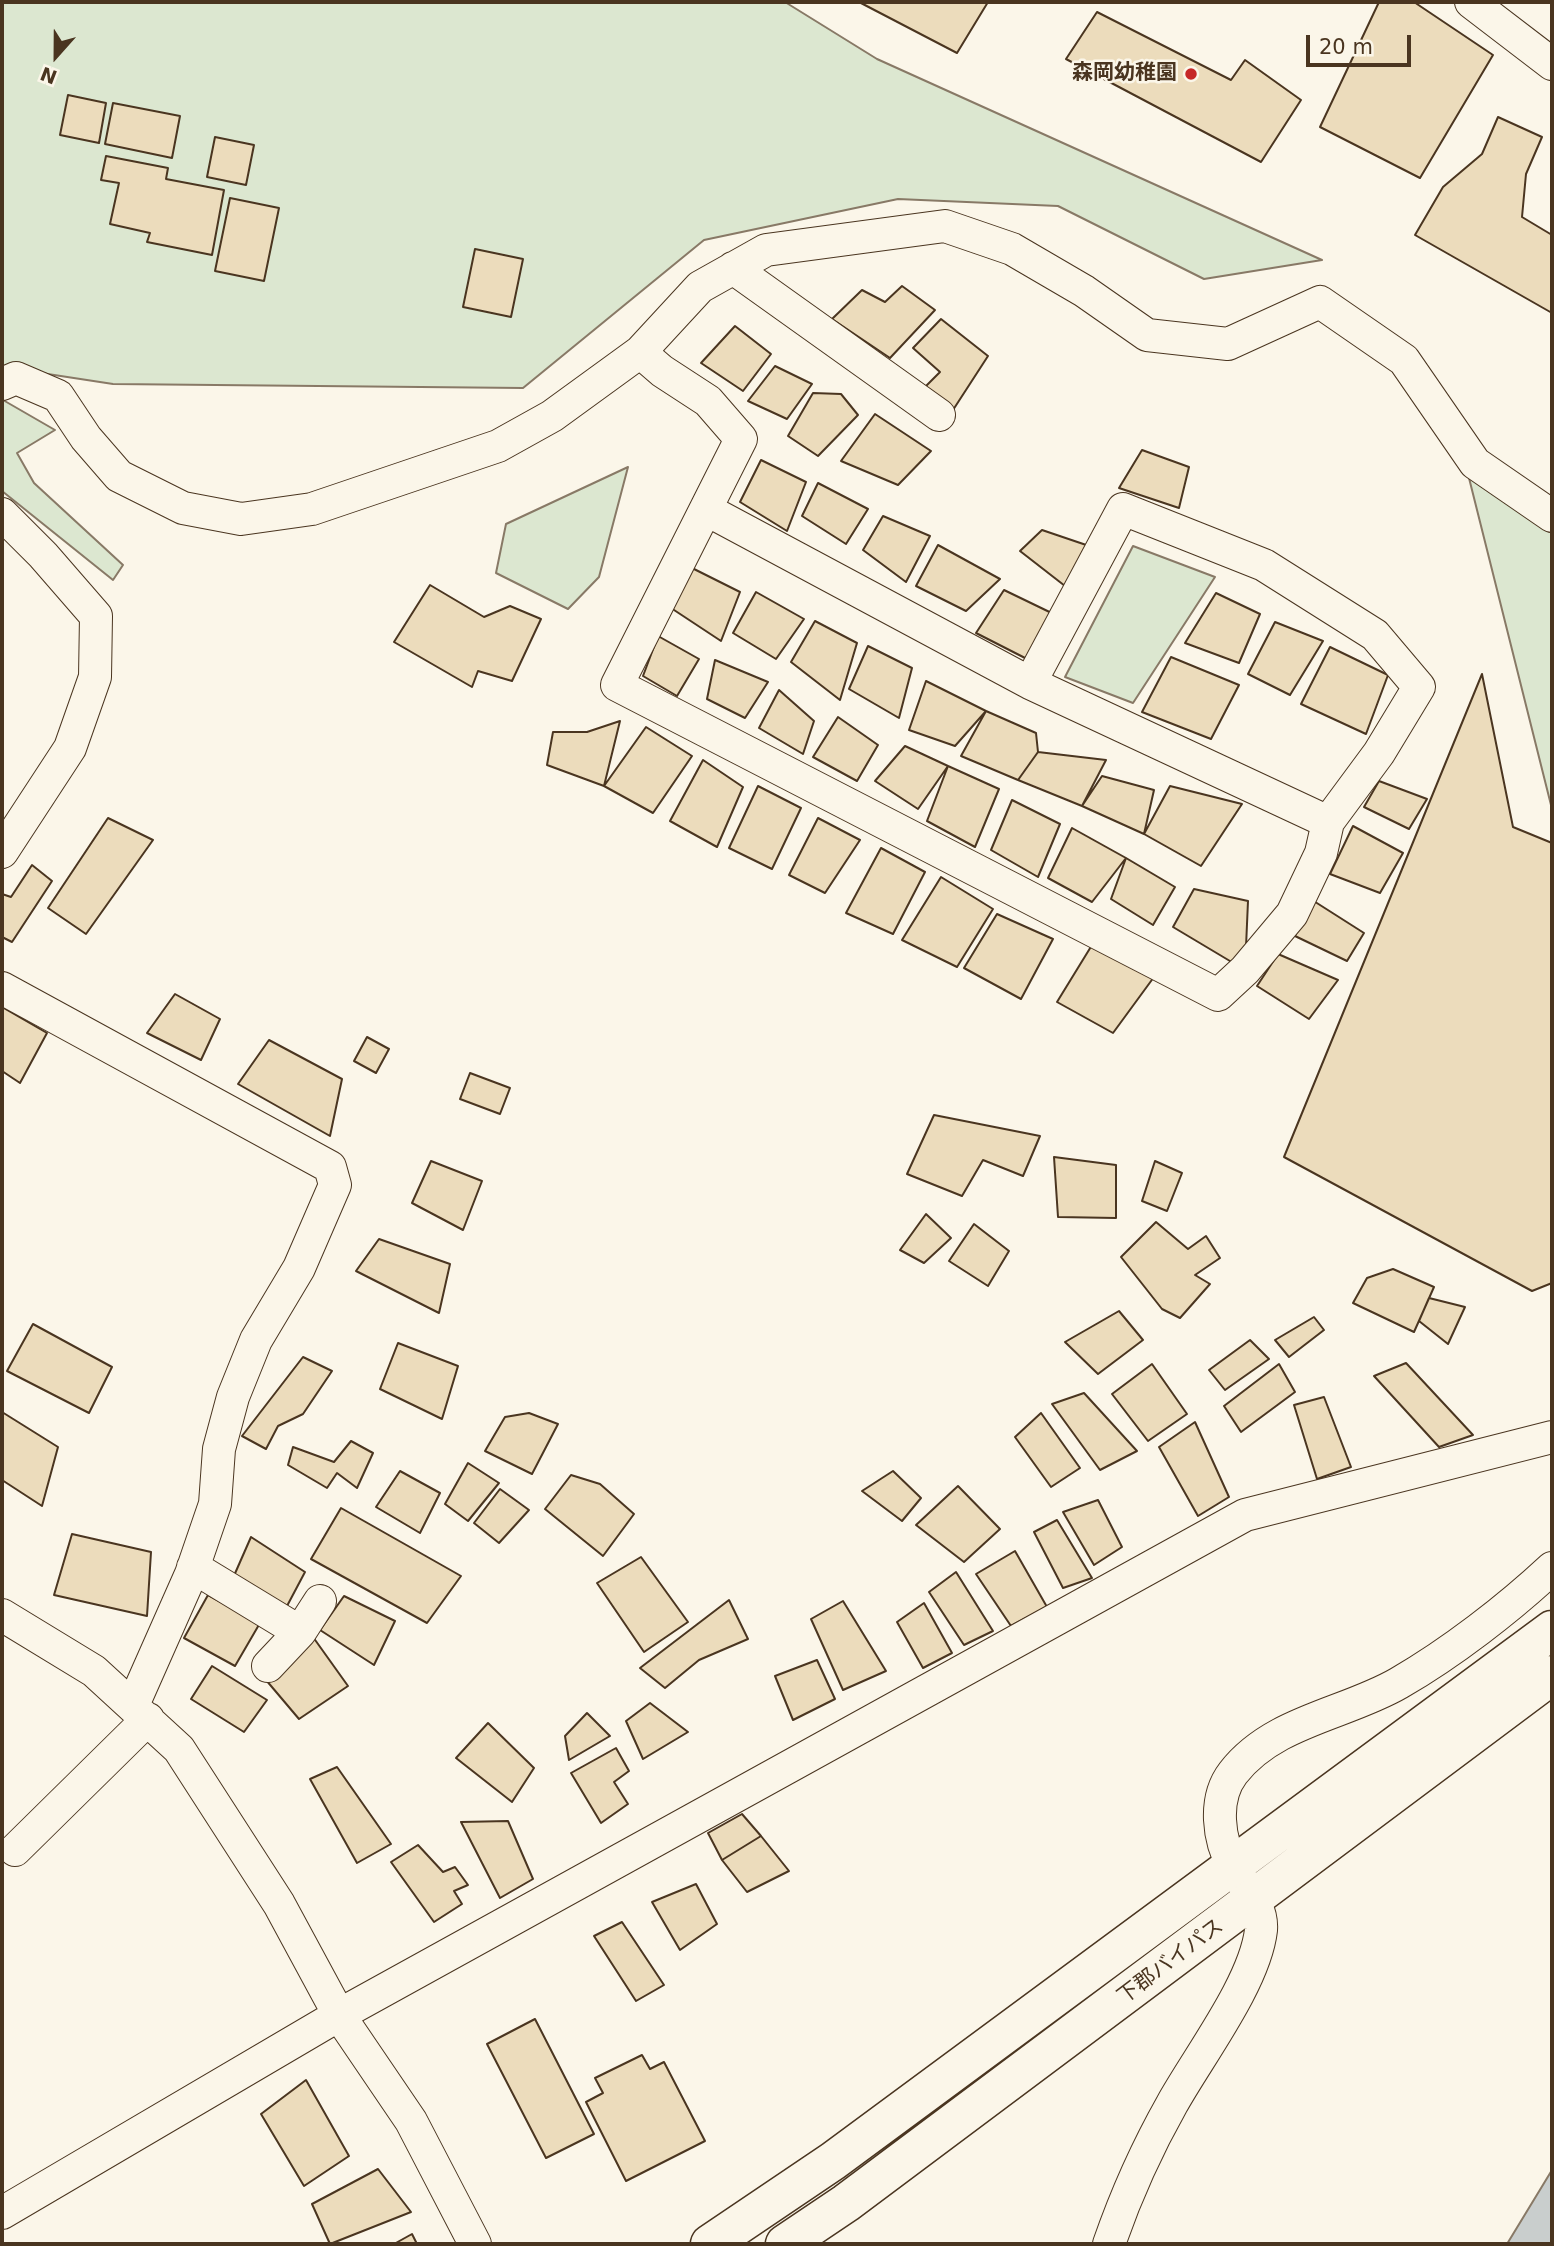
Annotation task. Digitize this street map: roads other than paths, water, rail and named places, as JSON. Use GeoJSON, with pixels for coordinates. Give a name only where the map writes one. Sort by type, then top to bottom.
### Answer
{"type":"FeatureCollection","features":[{"type":"Feature","properties":{"kind":"street"},"geometry":{"type":"LineString","coordinates":[[1471,2],[1552,64]]}},
{"type":"Feature","properties":{"kind":"street"},"geometry":{"type":"LineString","coordinates":[[2,384],[16,378],[58,396],[86,438],[119,476],[183,508],[241,519],[312,509],[498,446],[552,416],[640,352],[700,287],[766,250],[945,226],[1012,249],[1084,291],[1147,335],[1228,344],[1320,302],[1404,360],[1475,463],[1552,516]]}},
{"type":"Feature","properties":{"kind":"street"},"geometry":{"type":"LineString","coordinates":[[733,268],[939,415]]}},
{"type":"Feature","properties":{"kind":"street"},"geometry":{"type":"LineString","coordinates":[[640,352],[662,371],[708,401],[741,439],[617,685],[1218,995],[1245,970],[1292,914],[1321,853],[1328,822],[1379,753],[1419,687],[1375,635],[1264,565],[1123,509],[1030,683]]}},
{"type":"Feature","properties":{"kind":"street"},"geometry":{"type":"LineString","coordinates":[[706,510],[1030,683],[1328,822]]}},
{"type":"Feature","properties":{"kind":"street"},"geometry":{"type":"LineString","coordinates":[[2,514],[43,555],[96,616],[95,677],[70,748],[2,852]]}},
{"type":"Feature","properties":{"kind":"street"},"geometry":{"type":"LineString","coordinates":[[2,988],[330,1167],[335,1185],[299,1268],[256,1340],[233,1397],[219,1449],[215,1504],[141,1712],[15,1850]]}},
{"type":"Feature","properties":{"kind":"street"},"geometry":{"type":"LineString","coordinates":[[2,2213],[340,2015],[1245,1515],[1552,1437]]}},
{"type":"Feature","properties":{"kind":"street"},"geometry":{"type":"LineString","coordinates":[[193,1567],[300,1632]]}},
{"type":"Feature","properties":{"kind":"street"},"geometry":{"type":"LineString","coordinates":[[1109,2244],[1133,2177],[1238,1993],[1261,1930],[1254,1900],[1232,1864],[1219,1808],[1221,1791],[1249,1756],[1300,1725],[1397,1684],[1508,1605],[1552,1569]]}},
{"type":"Feature","properties":{"kind":"street"},"geometry":{"type":"LineString","coordinates":[[268,1665],[300,1632],[320,1601]]}},
{"type":"Feature","properties":{"kind":"street"},"geometry":{"type":"LineString","coordinates":[[2,1615],[94,1671],[178,1749],[279,1904],[340,2015],[411,2121],[475,2244]]}},
{"type":"Feature","properties":{"kind":"street"},"geometry":{"type":"LineString","coordinates":[[710,2244],[833,2161],[1552,1630]]}},
{"type":"Feature","properties":{"kind":"street","name":"下郡バイパス"},"geometry":{"type":"LineString","coordinates":[[785,2244],[846,2203],[1552,1675]]}},
{"type":"Feature","properties":{"kind":"place","name":"森岡幼稚園"},"geometry":{"type":"Point","coordinates":[1191,74]}}]}
